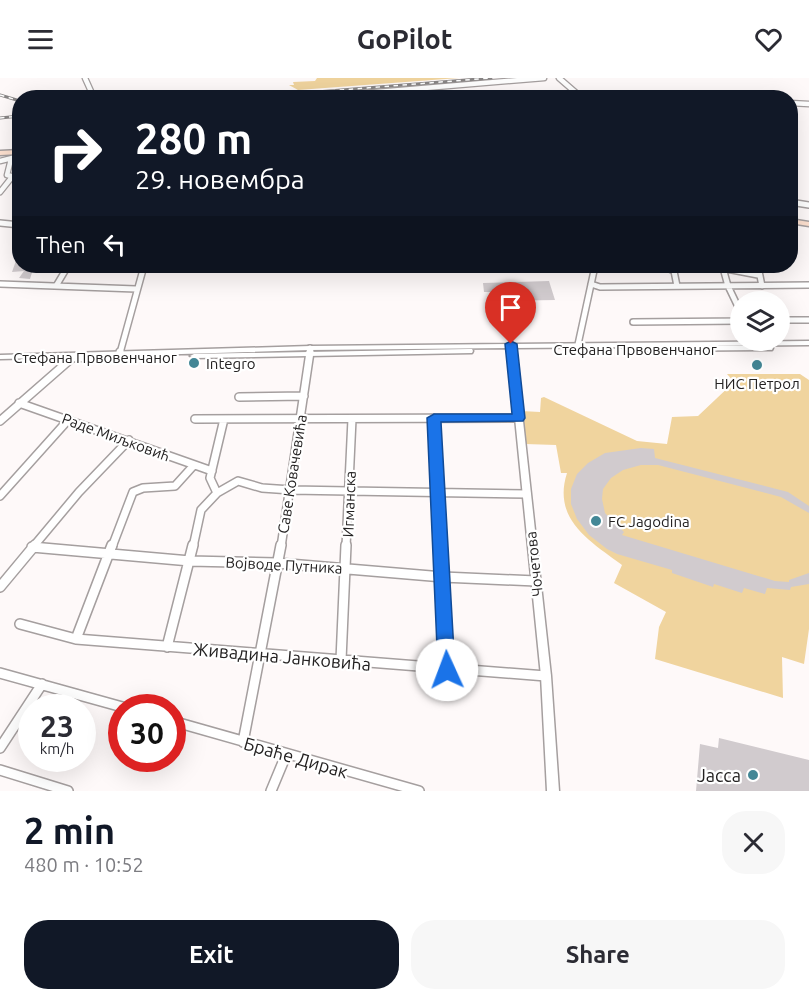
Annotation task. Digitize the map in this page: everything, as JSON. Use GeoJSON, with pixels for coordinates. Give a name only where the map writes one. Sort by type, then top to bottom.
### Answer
{"type":"FeatureCollection","features":[{"type":"Feature","properties":{"kind":"main road"},"geometry":{"type":"LineString","coordinates":[[0,153],[5,156],[0,161]]}},
{"type":"Feature","properties":{"kind":"street"},"geometry":{"type":"LineString","coordinates":[[401,90],[544,78]]}},
{"type":"Feature","properties":{"kind":"street"},"geometry":{"type":"LineString","coordinates":[[559,78],[573,90]]}},
{"type":"Feature","properties":{"kind":"street"},"geometry":{"type":"LineString","coordinates":[[0,161],[11,159],[7,172],[12,177],[0,192]]}},
{"type":"Feature","properties":{"kind":"street"},"geometry":{"type":"LineString","coordinates":[[56,286],[64,273]]}},
{"type":"Feature","properties":{"kind":"street"},"geometry":{"type":"LineString","coordinates":[[119,355],[142,273]]}},
{"type":"Feature","properties":{"kind":"street"},"geometry":{"type":"LineString","coordinates":[[577,346],[593,273]]}},
{"type":"Feature","properties":{"kind":"street"},"geometry":{"type":"LineString","coordinates":[[674,273],[677,286]]}},
{"type":"Feature","properties":{"kind":"street"},"geometry":{"type":"LineString","coordinates":[[724,273],[730,291]]}},
{"type":"Feature","properties":{"kind":"street"},"geometry":{"type":"LineString","coordinates":[[752,273],[758,274],[762,285]]}},
{"type":"Feature","properties":{"kind":"street"},"geometry":{"type":"LineString","coordinates":[[0,284],[136,289]]}},
{"type":"Feature","properties":{"kind":"street"},"geometry":{"type":"LineString","coordinates":[[591,284],[600,287],[809,285]]}},
{"type":"Feature","properties":{"kind":"street"},"geometry":{"type":"LineString","coordinates":[[790,320],[809,320]]}},
{"type":"Feature","properties":{"kind":"street"},"geometry":{"type":"LineString","coordinates":[[633,322],[730,321]]}},
{"type":"Feature","properties":{"kind":"street","name":"Стефана Првовенчаног"},"geometry":{"type":"LineString","coordinates":[[790,345],[809,342]]}},
{"type":"Feature","properties":{"kind":"street","name":"Стефана Првовенчаног"},"geometry":{"type":"LineString","coordinates":[[3,357],[730,343]]}},
{"type":"Feature","properties":{"kind":"street","name":"Стефана Првовенчаног"},"geometry":{"type":"LineString","coordinates":[[577,346],[730,345]]}},
{"type":"Feature","properties":{"kind":"street","name":"Стефана Првовенчаног"},"geometry":{"type":"LineString","coordinates":[[790,345],[809,348]]}},
{"type":"Feature","properties":{"kind":"street","name":"Чочетова"},"geometry":{"type":"LineString","coordinates":[[511,347],[546,676],[552,753],[551,789]]}},
{"type":"Feature","properties":{"kind":"street","name":"Саве Ковачевића"},"geometry":{"type":"LineString","coordinates":[[243,742],[262,655],[291,490],[309,351]]}},
{"type":"Feature","properties":{"kind":"street"},"geometry":{"type":"LineString","coordinates":[[0,421],[78,354]]}},
{"type":"Feature","properties":{"kind":"street","name":"Стефана Првовенчаног"},"geometry":{"type":"LineString","coordinates":[[3,357],[29,360],[69,360],[119,355]]}},
{"type":"Feature","properties":{"kind":"street"},"geometry":{"type":"LineString","coordinates":[[239,397],[304,396]]}},
{"type":"Feature","properties":{"kind":"street","name":"Раде Миљковић"},"geometry":{"type":"LineString","coordinates":[[19,404],[69,419],[212,471]]}},
{"type":"Feature","properties":{"kind":"street"},"geometry":{"type":"LineString","coordinates":[[434,418],[447,670]]}},
{"type":"Feature","properties":{"kind":"street"},"geometry":{"type":"LineString","coordinates":[[195,419],[519,418]]}},
{"type":"Feature","properties":{"kind":"street"},"geometry":{"type":"LineString","coordinates":[[0,495],[69,419]]}},
{"type":"Feature","properties":{"kind":"street"},"geometry":{"type":"LineString","coordinates":[[217,493],[212,486],[212,471],[224,419]]}},
{"type":"Feature","properties":{"kind":"street","name":"Игманска"},"geometry":{"type":"LineString","coordinates":[[341,660],[352,419]]}},
{"type":"Feature","properties":{"kind":"street"},"geometry":{"type":"LineString","coordinates":[[0,587],[79,492],[129,440]]}},
{"type":"Feature","properties":{"kind":"street"},"geometry":{"type":"LineString","coordinates":[[76,639],[133,492],[140,488],[172,487],[194,465]]}},
{"type":"Feature","properties":{"kind":"street"},"geometry":{"type":"LineString","coordinates":[[166,647],[190,561],[201,510],[217,493],[238,482],[244,481],[262,488],[291,490],[527,494]]}},
{"type":"Feature","properties":{"kind":"street","name":"Војводе Путника"},"geometry":{"type":"LineString","coordinates":[[32,547],[190,561],[277,563],[443,577],[536,581]]}},
{"type":"Feature","properties":{"kind":"street","name":"Живадина Јанковића"},"geometry":{"type":"LineString","coordinates":[[20,624],[76,639],[546,676]]}},
{"type":"Feature","properties":{"kind":"street"},"geometry":{"type":"LineString","coordinates":[[0,673],[108,703]]}},
{"type":"Feature","properties":{"kind":"street"},"geometry":{"type":"LineString","coordinates":[[0,748],[42,684]]}},
{"type":"Feature","properties":{"kind":"street","name":"Браће Дирак"},"geometry":{"type":"LineString","coordinates":[[186,725],[419,791]]}},
{"type":"Feature","properties":{"kind":"street"},"geometry":{"type":"LineString","coordinates":[[271,791],[286,755]]}},
{"type":"Feature","properties":{"kind":"street"},"geometry":{"type":"LineString","coordinates":[[0,770],[68,791]]}},
{"type":"Feature","properties":{"kind":"shaded area"},"geometry":{"type":"Polygon","coordinates":[[[317,78],[459,78],[298,90],[289,85],[294,85],[293,82],[315,81],[317,78]]]}},
{"type":"Feature","properties":{"kind":"shaded area"},"geometry":{"type":"Polygon","coordinates":[[[727,374],[800,374],[809,380],[809,629],[804,664],[782,657],[783,698],[655,659],[659,627],[666,612],[614,583],[622,565],[587,538],[569,516],[564,489],[567,473],[561,473],[556,445],[525,444],[521,411],[540,412],[541,398],[544,397],[637,441],[667,444],[672,417],[698,416],[734,382],[727,374]]]}},
{"type":"Feature","properties":{"kind":"building"},"geometry":{"type":"Polygon","coordinates":[[[23,273],[32,273],[30,279],[19,278],[23,273]]]}},
{"type":"Feature","properties":{"kind":"building"},"geometry":{"type":"Polygon","coordinates":[[[549,281],[555,300],[495,301],[494,292],[484,292],[483,283],[549,281]]]}},
{"type":"Feature","properties":{"kind":"building","name":"FC Jagodina"},"geometry":{"type":"Polygon","coordinates":[[[641,448],[654,449],[655,458],[788,492],[809,506],[809,513],[781,497],[658,465],[641,465],[623,470],[611,478],[603,489],[602,499],[605,513],[624,532],[622,535],[775,581],[789,582],[789,580],[809,573],[809,584],[791,587],[790,590],[767,588],[765,594],[744,588],[742,593],[714,584],[713,587],[672,573],[672,570],[617,554],[589,535],[577,519],[571,504],[571,489],[577,474],[588,463],[605,453],[641,448]]]}},
{"type":"Feature","properties":{"kind":"building","name":"Јасса"},"geometry":{"type":"Polygon","coordinates":[[[719,738],[809,760],[809,791],[696,791],[700,744],[718,748],[719,738]]]}},
{"type":"Feature","properties":{"kind":"railway"},"geometry":{"type":"LineString","coordinates":[[341,90],[491,78]]}},
{"type":"Feature","properties":{"kind":"railway"},"geometry":{"type":"LineString","coordinates":[[0,95],[12,99]]}},
{"type":"Feature","properties":{"kind":"railway"},"geometry":{"type":"LineString","coordinates":[[0,118],[12,117]]}},
{"type":"Feature","properties":{"kind":"place","name":"Integro"},"geometry":{"type":"Point","coordinates":[194,363]}},
{"type":"Feature","properties":{"kind":"place","name":"НИС Петрол"},"geometry":{"type":"Point","coordinates":[757,365]}},
{"type":"Feature","properties":{"kind":"place","name":"FC Jagodina"},"geometry":{"type":"Point","coordinates":[596,521]}},
{"type":"Feature","properties":{"kind":"place","name":"Јасса"},"geometry":{"type":"Point","coordinates":[753,775]}},
{"type":"Feature","properties":{"kind":"route"},"geometry":{"type":"LineString","coordinates":[[447,670],[434,418],[519,418],[511,344]]}}]}
